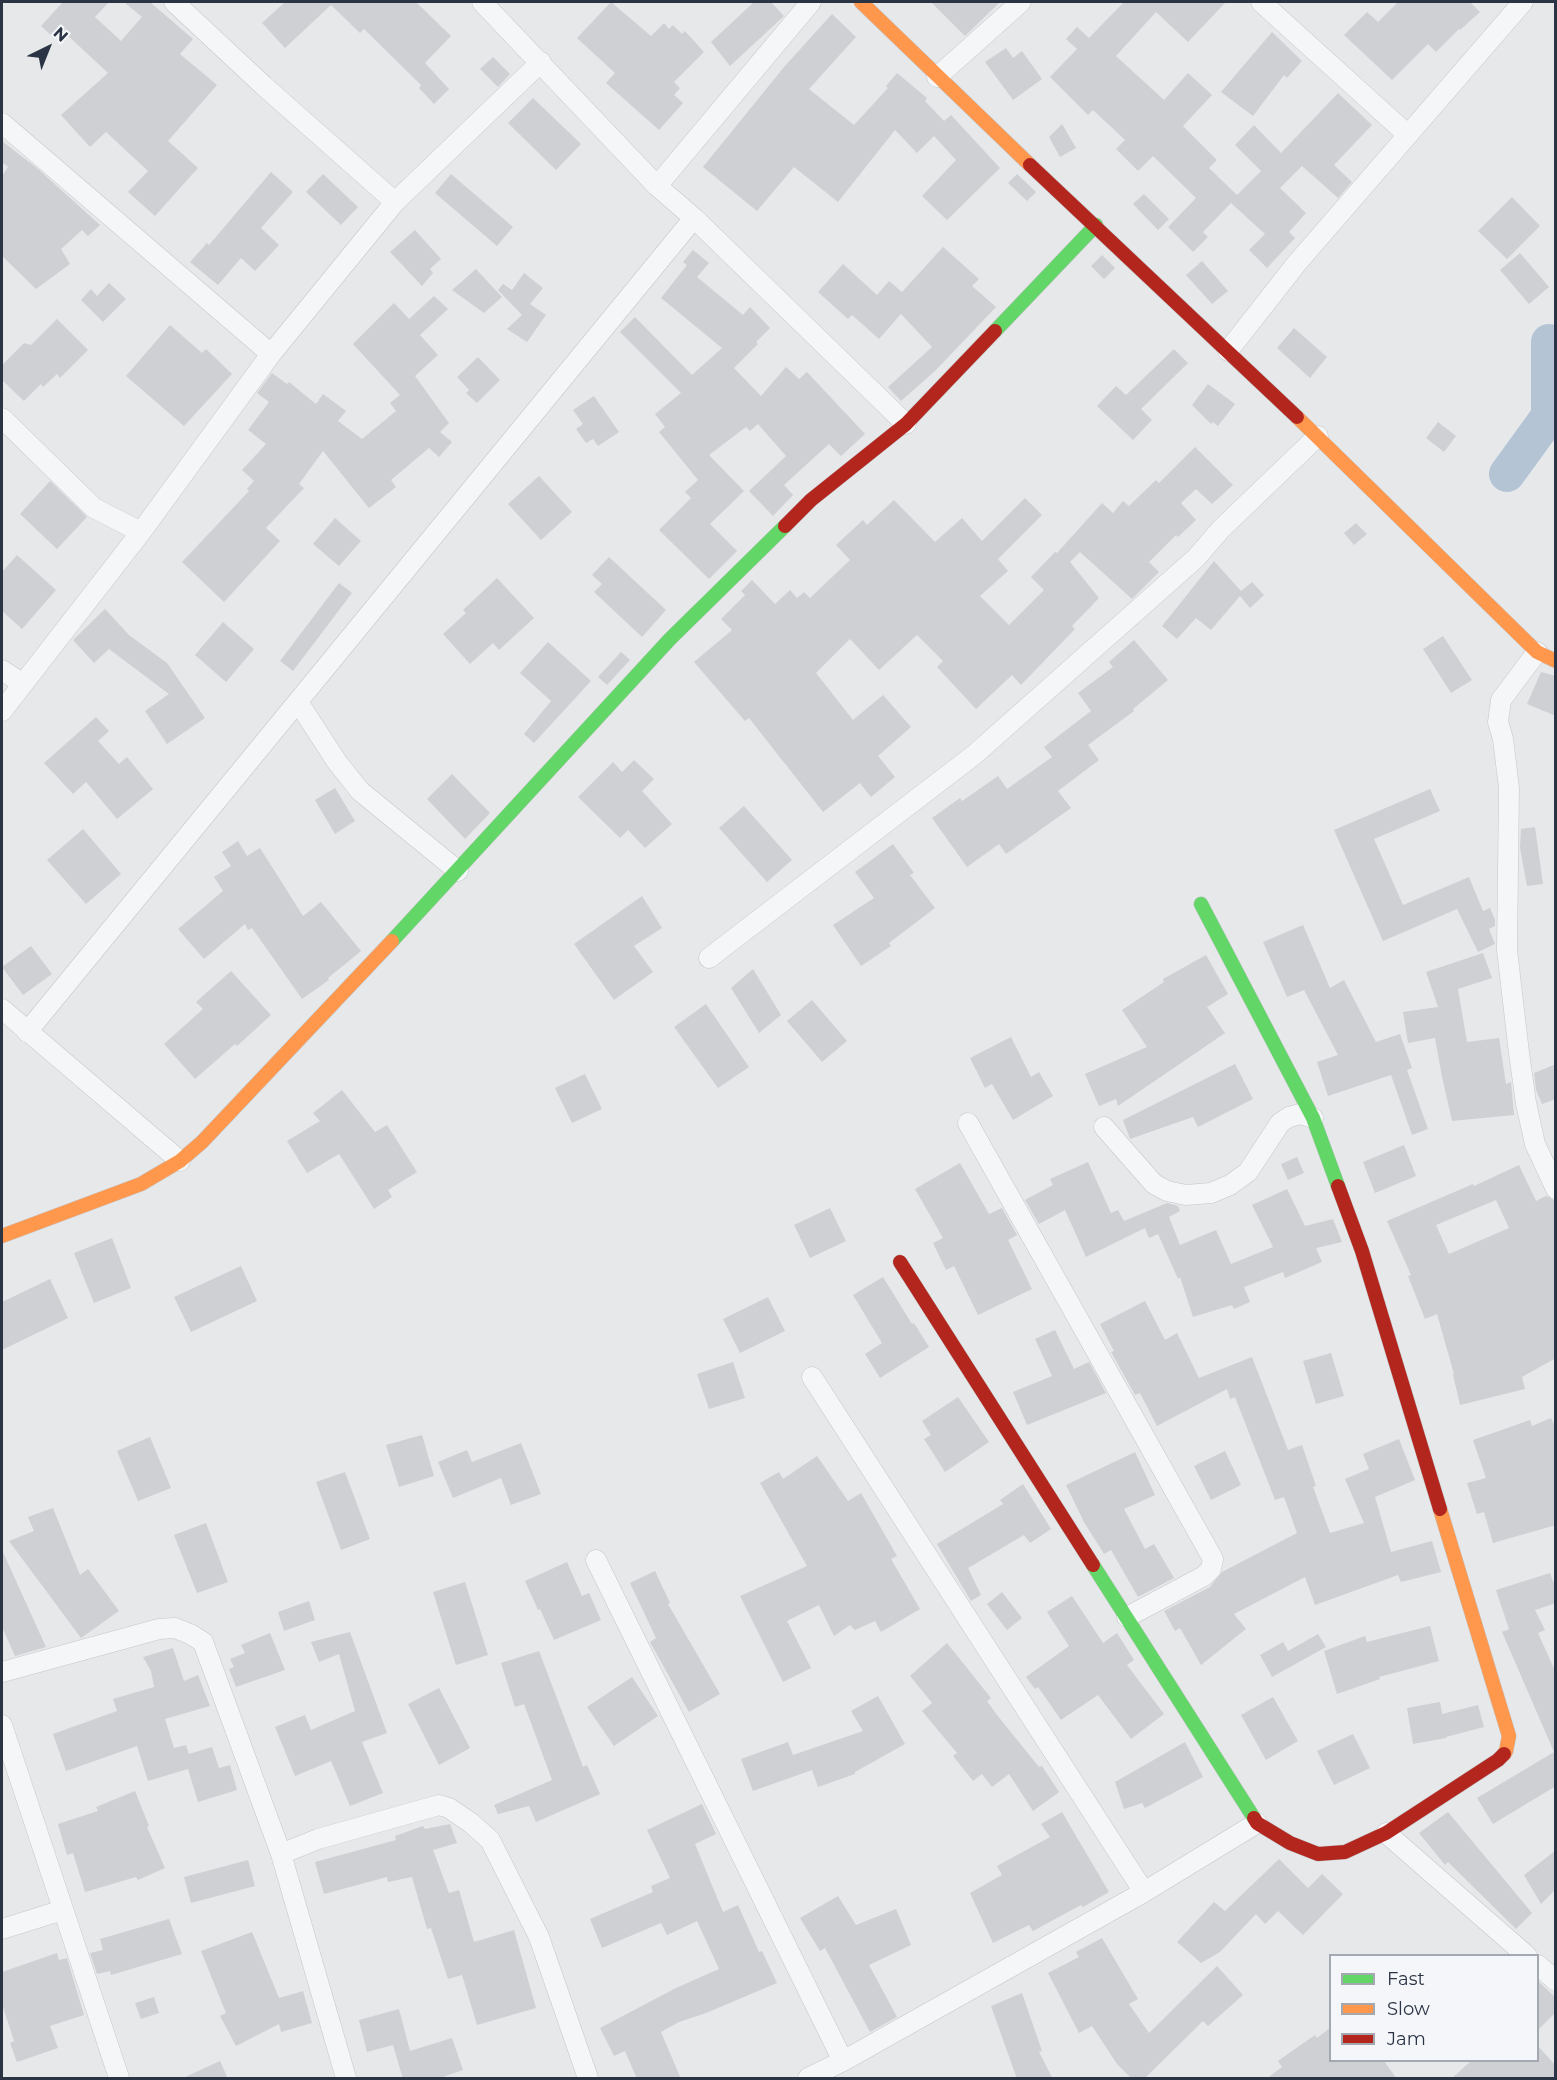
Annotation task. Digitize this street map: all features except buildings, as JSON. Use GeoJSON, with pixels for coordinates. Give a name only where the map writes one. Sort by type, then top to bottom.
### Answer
{"type":"FeatureCollection","features":[{"type":"Feature","properties":{"kind":"street"},"geometry":{"type":"LineString","coordinates":[[174,2],[264,86],[395,202]]}},
{"type":"Feature","properties":{"kind":"street"},"geometry":{"type":"LineString","coordinates":[[482,2],[657,186],[694,218],[906,424]]}},
{"type":"Feature","properties":{"kind":"street"},"geometry":{"type":"LineString","coordinates":[[657,186],[811,2]]}},
{"type":"Feature","properties":{"kind":"street"},"geometry":{"type":"LineString","coordinates":[[861,2],[937,77],[1318,436],[1537,652],[1556,661]]}},
{"type":"Feature","properties":{"kind":"street"},"geometry":{"type":"LineString","coordinates":[[937,77],[1020,2]]}},
{"type":"Feature","properties":{"kind":"street"},"geometry":{"type":"LineString","coordinates":[[1261,2],[1408,135]]}},
{"type":"Feature","properties":{"kind":"street"},"geometry":{"type":"LineString","coordinates":[[1228,351],[1297,263],[1523,2]]}},
{"type":"Feature","properties":{"kind":"street"},"geometry":{"type":"LineString","coordinates":[[2,711],[141,532],[271,354],[395,202],[541,62]]}},
{"type":"Feature","properties":{"kind":"street"},"geometry":{"type":"LineString","coordinates":[[2,123],[271,354]]}},
{"type":"Feature","properties":{"kind":"street"},"geometry":{"type":"LineString","coordinates":[[27,1032],[694,218]]}},
{"type":"Feature","properties":{"kind":"street"},"geometry":{"type":"LineString","coordinates":[[2,1236],[141,1184],[180,1161],[202,1142],[458,871],[670,639],[812,500],[906,424],[1096,225]]}},
{"type":"Feature","properties":{"kind":"street"},"geometry":{"type":"LineString","coordinates":[[2,418],[93,508],[141,532]]}},
{"type":"Feature","properties":{"kind":"street"},"geometry":{"type":"LineString","coordinates":[[709,958],[974,756],[1196,558],[1221,530],[1318,436]]}},
{"type":"Feature","properties":{"kind":"street"},"geometry":{"type":"LineString","coordinates":[[1537,652],[1502,700],[1498,722],[1503,739],[1509,788],[1507,950],[1518,1042],[1526,1103],[1535,1144],[1556,1189]]}},
{"type":"Feature","properties":{"kind":"street"},"geometry":{"type":"LineString","coordinates":[[2,670],[22,684]]}},
{"type":"Feature","properties":{"kind":"street"},"geometry":{"type":"LineString","coordinates":[[298,702],[360,791],[458,871]]}},
{"type":"Feature","properties":{"kind":"street"},"geometry":{"type":"LineString","coordinates":[[900,1262],[1257,1823],[1290,1843],[1318,1854],[1345,1852],[1386,1833],[1498,1760],[1506,1751],[1509,1736],[1362,1251],[1314,1118],[1201,904]]}},
{"type":"Feature","properties":{"kind":"street"},"geometry":{"type":"LineString","coordinates":[[2,1009],[180,1161]]}},
{"type":"Feature","properties":{"kind":"street"},"geometry":{"type":"LineString","coordinates":[[1104,1127],[1154,1184],[1167,1191],[1186,1195],[1210,1193],[1230,1185],[1248,1172],[1280,1123],[1300,1114],[1314,1118]]}},
{"type":"Feature","properties":{"kind":"street"},"geometry":{"type":"LineString","coordinates":[[968,1124],[1213,1559],[1211,1569],[1204,1576],[1126,1617]]}},
{"type":"Feature","properties":{"kind":"street"},"geometry":{"type":"LineString","coordinates":[[812,1377],[1144,1892]]}},
{"type":"Feature","properties":{"kind":"street"},"geometry":{"type":"LineString","coordinates":[[596,1560],[843,2061]]}},
{"type":"Feature","properties":{"kind":"street"},"geometry":{"type":"LineString","coordinates":[[2,1672],[159,1629],[175,1628],[203,1642],[281,1854],[346,2079]]}},
{"type":"Feature","properties":{"kind":"street"},"geometry":{"type":"LineString","coordinates":[[2,1725],[119,2079]]}},
{"type":"Feature","properties":{"kind":"street"},"geometry":{"type":"LineString","coordinates":[[281,1854],[318,1839],[439,1805],[449,1808],[471,1823],[490,1840],[539,1937],[588,2079]]}},
{"type":"Feature","properties":{"kind":"street"},"geometry":{"type":"LineString","coordinates":[[808,2079],[1144,1892],[1257,1823]]}},
{"type":"Feature","properties":{"kind":"street"},"geometry":{"type":"LineString","coordinates":[[1386,1833],[1525,1954]]}},
{"type":"Feature","properties":{"kind":"street"},"geometry":{"type":"LineString","coordinates":[[2,1929],[63,1910]]}},
{"type":"Feature","properties":{"kind":"street"},"geometry":{"type":"LineString","coordinates":[[1539,1966],[1556,1981]]}},
{"type":"Feature","properties":{"kind":"waterway"},"geometry":{"type":"LineString","coordinates":[[1507,474],[1549,416],[1549,342],[1556,343]]}},
{"type":"Feature","properties":{"kind":"traffic: fast"},"geometry":{"type":"LineString","coordinates":[[995,331],[1096,225]]}},
{"type":"Feature","properties":{"kind":"traffic: fast"},"geometry":{"type":"LineString","coordinates":[[392,941],[670,639],[785,526]]}},
{"type":"Feature","properties":{"kind":"traffic: fast"},"geometry":{"type":"LineString","coordinates":[[1201,904],[1313,1118],[1338,1186]]}},
{"type":"Feature","properties":{"kind":"traffic: fast"},"geometry":{"type":"LineString","coordinates":[[1093,1565],[1254,1818]]}},
{"type":"Feature","properties":{"kind":"traffic: slow"},"geometry":{"type":"LineString","coordinates":[[861,2],[1030,165]]}},
{"type":"Feature","properties":{"kind":"traffic: slow"},"geometry":{"type":"LineString","coordinates":[[1297,417],[1537,652],[1556,661]]}},
{"type":"Feature","properties":{"kind":"traffic: slow"},"geometry":{"type":"LineString","coordinates":[[2,1236],[141,1184],[180,1161],[202,1142],[392,941]]}},
{"type":"Feature","properties":{"kind":"traffic: slow"},"geometry":{"type":"LineString","coordinates":[[1440,1509],[1509,1736],[1504,1754]]}},
{"type":"Feature","properties":{"kind":"traffic: jam"},"geometry":{"type":"LineString","coordinates":[[1030,165],[1297,417]]}},
{"type":"Feature","properties":{"kind":"traffic: jam"},"geometry":{"type":"LineString","coordinates":[[785,526],[811,500],[906,424],[995,331]]}},
{"type":"Feature","properties":{"kind":"traffic: jam"},"geometry":{"type":"LineString","coordinates":[[1338,1186],[1362,1251],[1440,1509]]}},
{"type":"Feature","properties":{"kind":"traffic: jam"},"geometry":{"type":"LineString","coordinates":[[900,1262],[1093,1565]]}},
{"type":"Feature","properties":{"kind":"traffic: jam"},"geometry":{"type":"LineString","coordinates":[[1254,1818],[1257,1823],[1290,1843],[1318,1854],[1345,1852],[1386,1833],[1504,1754]]}}]}
